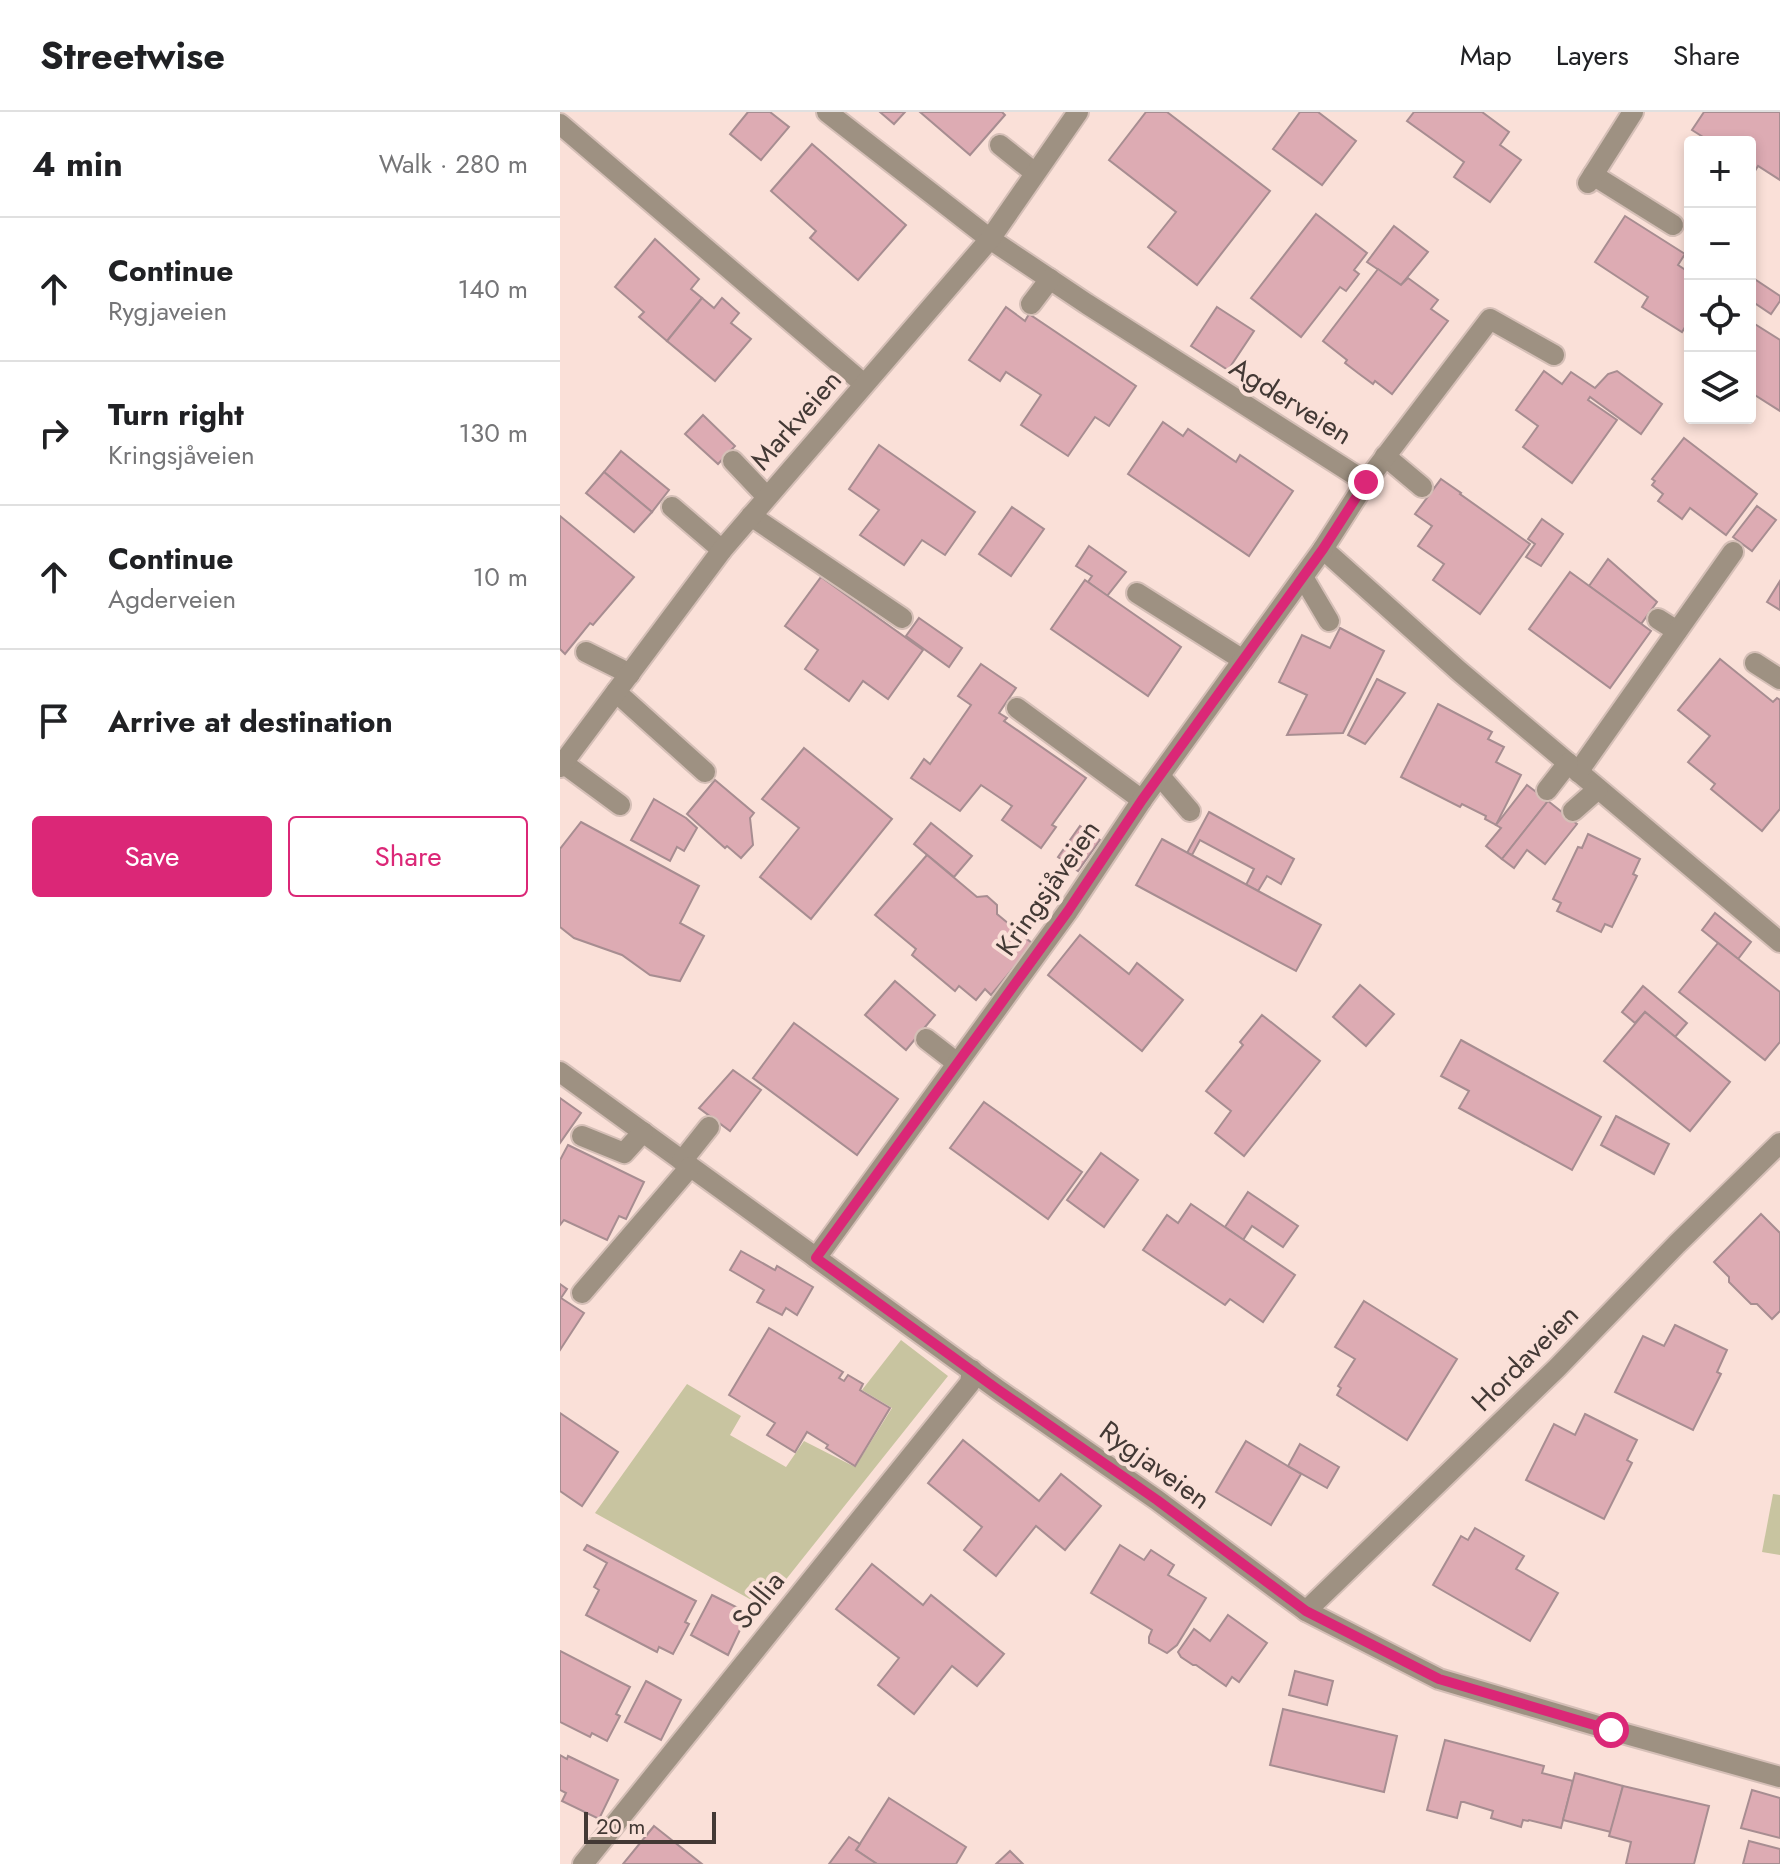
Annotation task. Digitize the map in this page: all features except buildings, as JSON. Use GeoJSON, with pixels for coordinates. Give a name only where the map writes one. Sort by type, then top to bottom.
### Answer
{"type":"FeatureCollection","features":[{"type":"Feature","properties":{"kind":"street","name":"Agderveien"},"geometry":{"type":"LineString","coordinates":[[827,112],[990,239],[1366,482],[1323,549]]}},
{"type":"Feature","properties":{"kind":"street","name":"Markveien"},"geometry":{"type":"LineString","coordinates":[[562,765],[722,550],[990,239],[1078,112]]}},
{"type":"Feature","properties":{"kind":"street"},"geometry":{"type":"LineString","coordinates":[[1633,112],[1591,179],[1673,225]]}},
{"type":"Feature","properties":{"kind":"street"},"geometry":{"type":"LineString","coordinates":[[561,127],[743,294],[864,384]]}},
{"type":"Feature","properties":{"kind":"street"},"geometry":{"type":"LineString","coordinates":[[1000,145],[1035,173]]}},
{"type":"Feature","properties":{"kind":"street"},"geometry":{"type":"LineString","coordinates":[[1031,304],[1050,279]]}},
{"type":"Feature","properties":{"kind":"street"},"geometry":{"type":"LineString","coordinates":[[1366,482],[1490,319],[1554,355]]}},
{"type":"Feature","properties":{"kind":"street"},"geometry":{"type":"LineString","coordinates":[[1385,456],[1422,487]]}},
{"type":"Feature","properties":{"kind":"street"},"geometry":{"type":"LineString","coordinates":[[733,461],[767,497]]}},
{"type":"Feature","properties":{"kind":"street"},"geometry":{"type":"LineString","coordinates":[[672,507],[722,550]]}},
{"type":"Feature","properties":{"kind":"street"},"geometry":{"type":"LineString","coordinates":[[751,516],[902,618]]}},
{"type":"Feature","properties":{"kind":"street"},"geometry":{"type":"LineString","coordinates":[[1323,549],[1459,671],[1780,942]]}},
{"type":"Feature","properties":{"kind":"street","name":"Kringsjåveien"},"geometry":{"type":"LineString","coordinates":[[816,1258],[1068,911],[1142,800],[1323,549]]}},
{"type":"Feature","properties":{"kind":"street"},"geometry":{"type":"LineString","coordinates":[[1547,790],[1573,767],[1733,552]]}},
{"type":"Feature","properties":{"kind":"street"},"geometry":{"type":"LineString","coordinates":[[1303,577],[1329,621]]}},
{"type":"Feature","properties":{"kind":"street"},"geometry":{"type":"LineString","coordinates":[[1137,593],[1243,660]]}},
{"type":"Feature","properties":{"kind":"street"},"geometry":{"type":"LineString","coordinates":[[1658,619],[1677,631]]}},
{"type":"Feature","properties":{"kind":"street"},"geometry":{"type":"LineString","coordinates":[[586,652],[630,674]]}},
{"type":"Feature","properties":{"kind":"street"},"geometry":{"type":"LineString","coordinates":[[1755,663],[1780,679]]}},
{"type":"Feature","properties":{"kind":"street"},"geometry":{"type":"LineString","coordinates":[[616,692],[705,772]]}},
{"type":"Feature","properties":{"kind":"street"},"geometry":{"type":"LineString","coordinates":[[1017,708],[1142,800]]}},
{"type":"Feature","properties":{"kind":"street"},"geometry":{"type":"LineString","coordinates":[[562,765],[620,805]]}},
{"type":"Feature","properties":{"kind":"street"},"geometry":{"type":"LineString","coordinates":[[1160,776],[1190,811]]}},
{"type":"Feature","properties":{"kind":"street"},"geometry":{"type":"LineString","coordinates":[[1573,811],[1598,789]]}},
{"type":"Feature","properties":{"kind":"street"},"geometry":{"type":"LineString","coordinates":[[926,1039],[957,1063]]}},
{"type":"Feature","properties":{"kind":"street","name":"Rygjaveien"},"geometry":{"type":"LineString","coordinates":[[560,1072],[1157,1500],[1306,1611],[1439,1679],[1780,1777]]}},
{"type":"Feature","properties":{"kind":"street"},"geometry":{"type":"LineString","coordinates":[[582,1293],[686,1164],[709,1127]]}},
{"type":"Feature","properties":{"kind":"street"},"geometry":{"type":"LineString","coordinates":[[582,1136],[624,1153],[643,1132]]}},
{"type":"Feature","properties":{"kind":"street","name":"Hordaveien"},"geometry":{"type":"LineString","coordinates":[[1306,1611],[1557,1368],[1780,1143]]}},
{"type":"Feature","properties":{"kind":"street","name":"Sollia"},"geometry":{"type":"LineString","coordinates":[[583,1864],[970,1383],[972,1370]]}},
{"type":"Feature","properties":{"kind":"shaded area"},"geometry":{"type":"Polygon","coordinates":[[[901,1340],[948,1376],[764,1607],[595,1513],[687,1384],[741,1416],[730,1435],[786,1467],[804,1441],[855,1467],[892,1408],[862,1390],[901,1340]]]}},
{"type":"Feature","properties":{"kind":"shaded area"},"geometry":{"type":"Polygon","coordinates":[[[1773,1494],[1780,1495],[1780,1555],[1762,1552],[1773,1494]]]}},
{"type":"Feature","properties":{"kind":"route"},"geometry":{"type":"LineString","coordinates":[[1366,482],[1323,549],[1142,800],[1068,911],[816,1258],[1157,1500],[1306,1611],[1439,1679],[1611,1730]]}}]}
